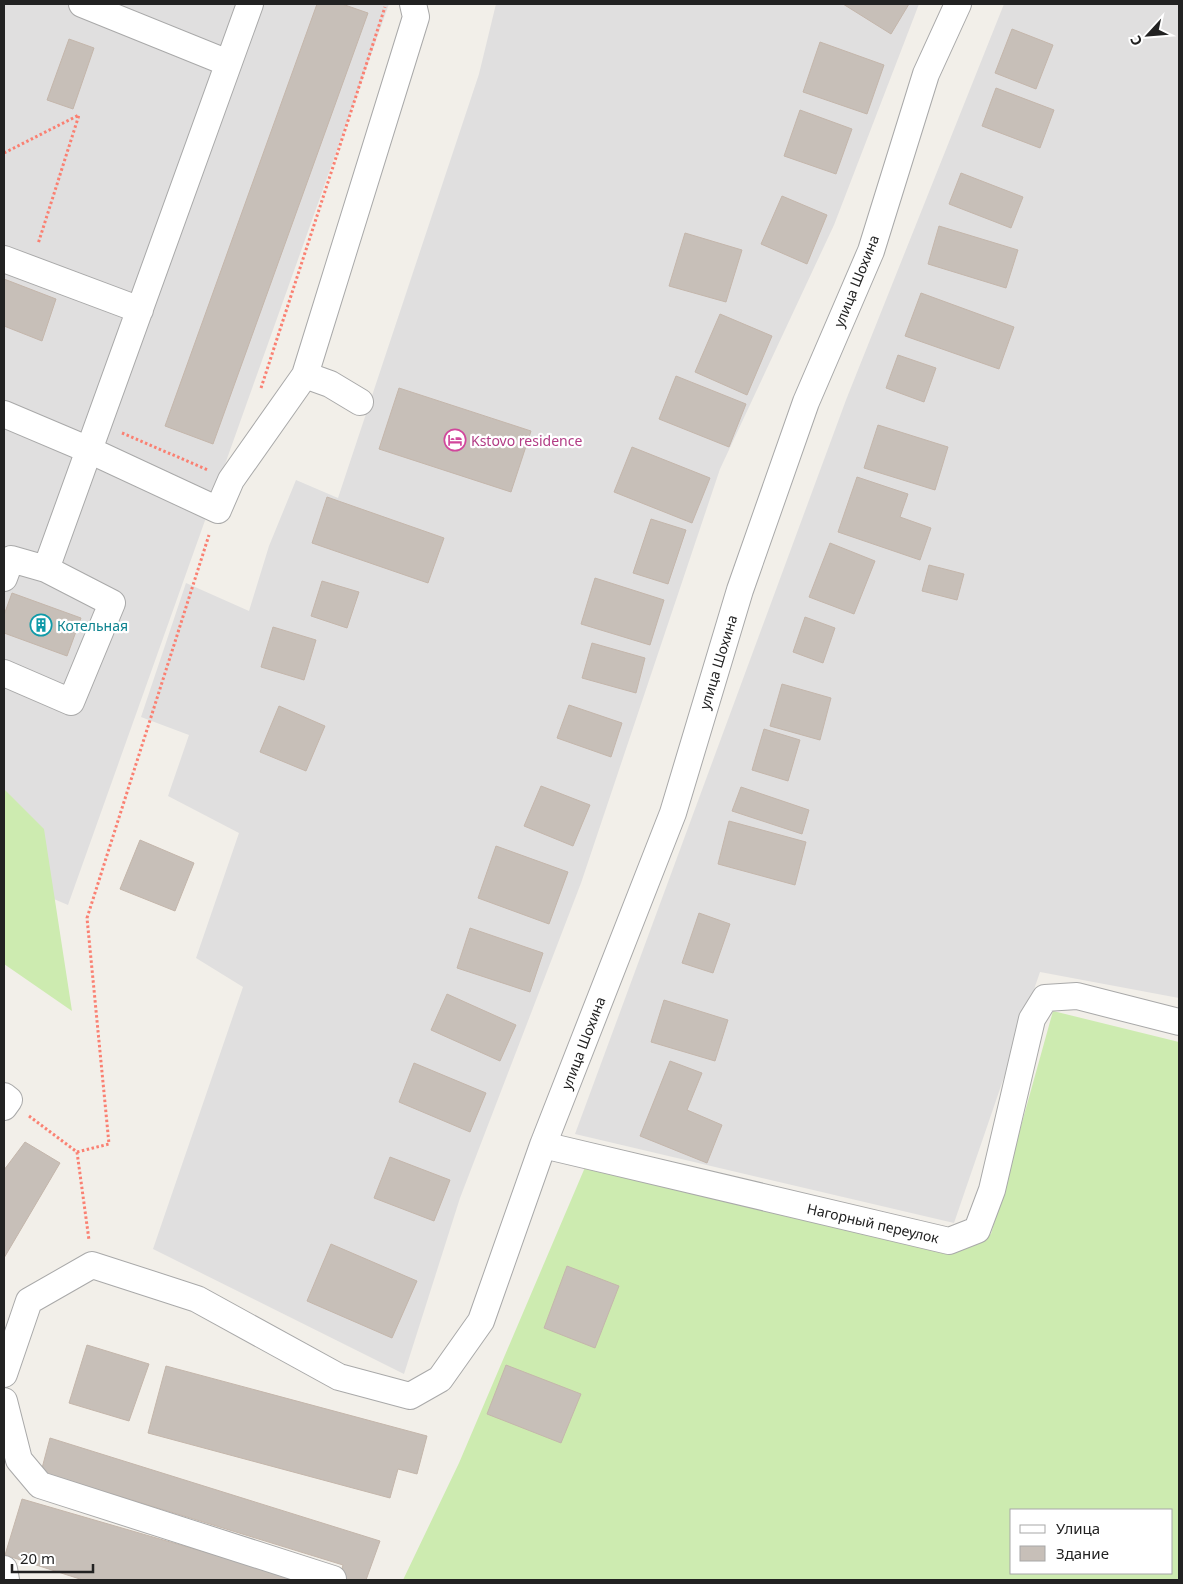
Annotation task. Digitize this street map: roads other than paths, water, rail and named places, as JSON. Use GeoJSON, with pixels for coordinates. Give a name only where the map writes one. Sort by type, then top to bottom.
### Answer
{"type":"FeatureCollection","features":[{"type":"Feature","properties":{"kind":"street"},"geometry":{"type":"LineString","coordinates":[[82,4],[228,62]]}},
{"type":"Feature","properties":{"kind":"street"},"geometry":{"type":"LineString","coordinates":[[46,569],[250,4]]}},
{"type":"Feature","properties":{"kind":"street"},"geometry":{"type":"LineString","coordinates":[[4,414],[90,450],[218,510],[231,480],[305,375],[416,17],[413,4]]}},
{"type":"Feature","properties":{"kind":"street","name":"улица Шохина"},"geometry":{"type":"LineString","coordinates":[[4,1374],[29,1301],[92,1265],[197,1300],[339,1377],[410,1396],[440,1378],[481,1321],[543,1144],[673,813],[740,590],[806,402],[870,251],[926,74],[958,4]]}},
{"type":"Feature","properties":{"kind":"street"},"geometry":{"type":"LineString","coordinates":[[4,259],[140,310]]}},
{"type":"Feature","properties":{"kind":"street"},"geometry":{"type":"LineString","coordinates":[[305,375],[330,384],[360,402]]}},
{"type":"Feature","properties":{"kind":"street"},"geometry":{"type":"LineString","coordinates":[[4,578],[12,559],[46,569],[112,603],[71,702],[4,673]]}},
{"type":"Feature","properties":{"kind":"street","name":"Нагорный переулок"},"geometry":{"type":"LineString","coordinates":[[543,1144],[949,1241],[977,1230],[992,1190],[1032,1019],[1045,998],[1077,996],[1179,1022]]}},
{"type":"Feature","properties":{"kind":"street"},"geometry":{"type":"LineString","coordinates":[[4,1401],[19,1460],[40,1485],[333,1579]]}},
{"type":"Feature","properties":{"kind":"street"},"geometry":{"type":"LineString","coordinates":[[4,1569],[6,1580]]}},
{"type":"Feature","properties":{"kind":"place","name":"Kstovo residence"},"geometry":{"type":"Point","coordinates":[455,440]}},
{"type":"Feature","properties":{"kind":"place","name":"Котельная"},"geometry":{"type":"Point","coordinates":[41,625]}}]}
